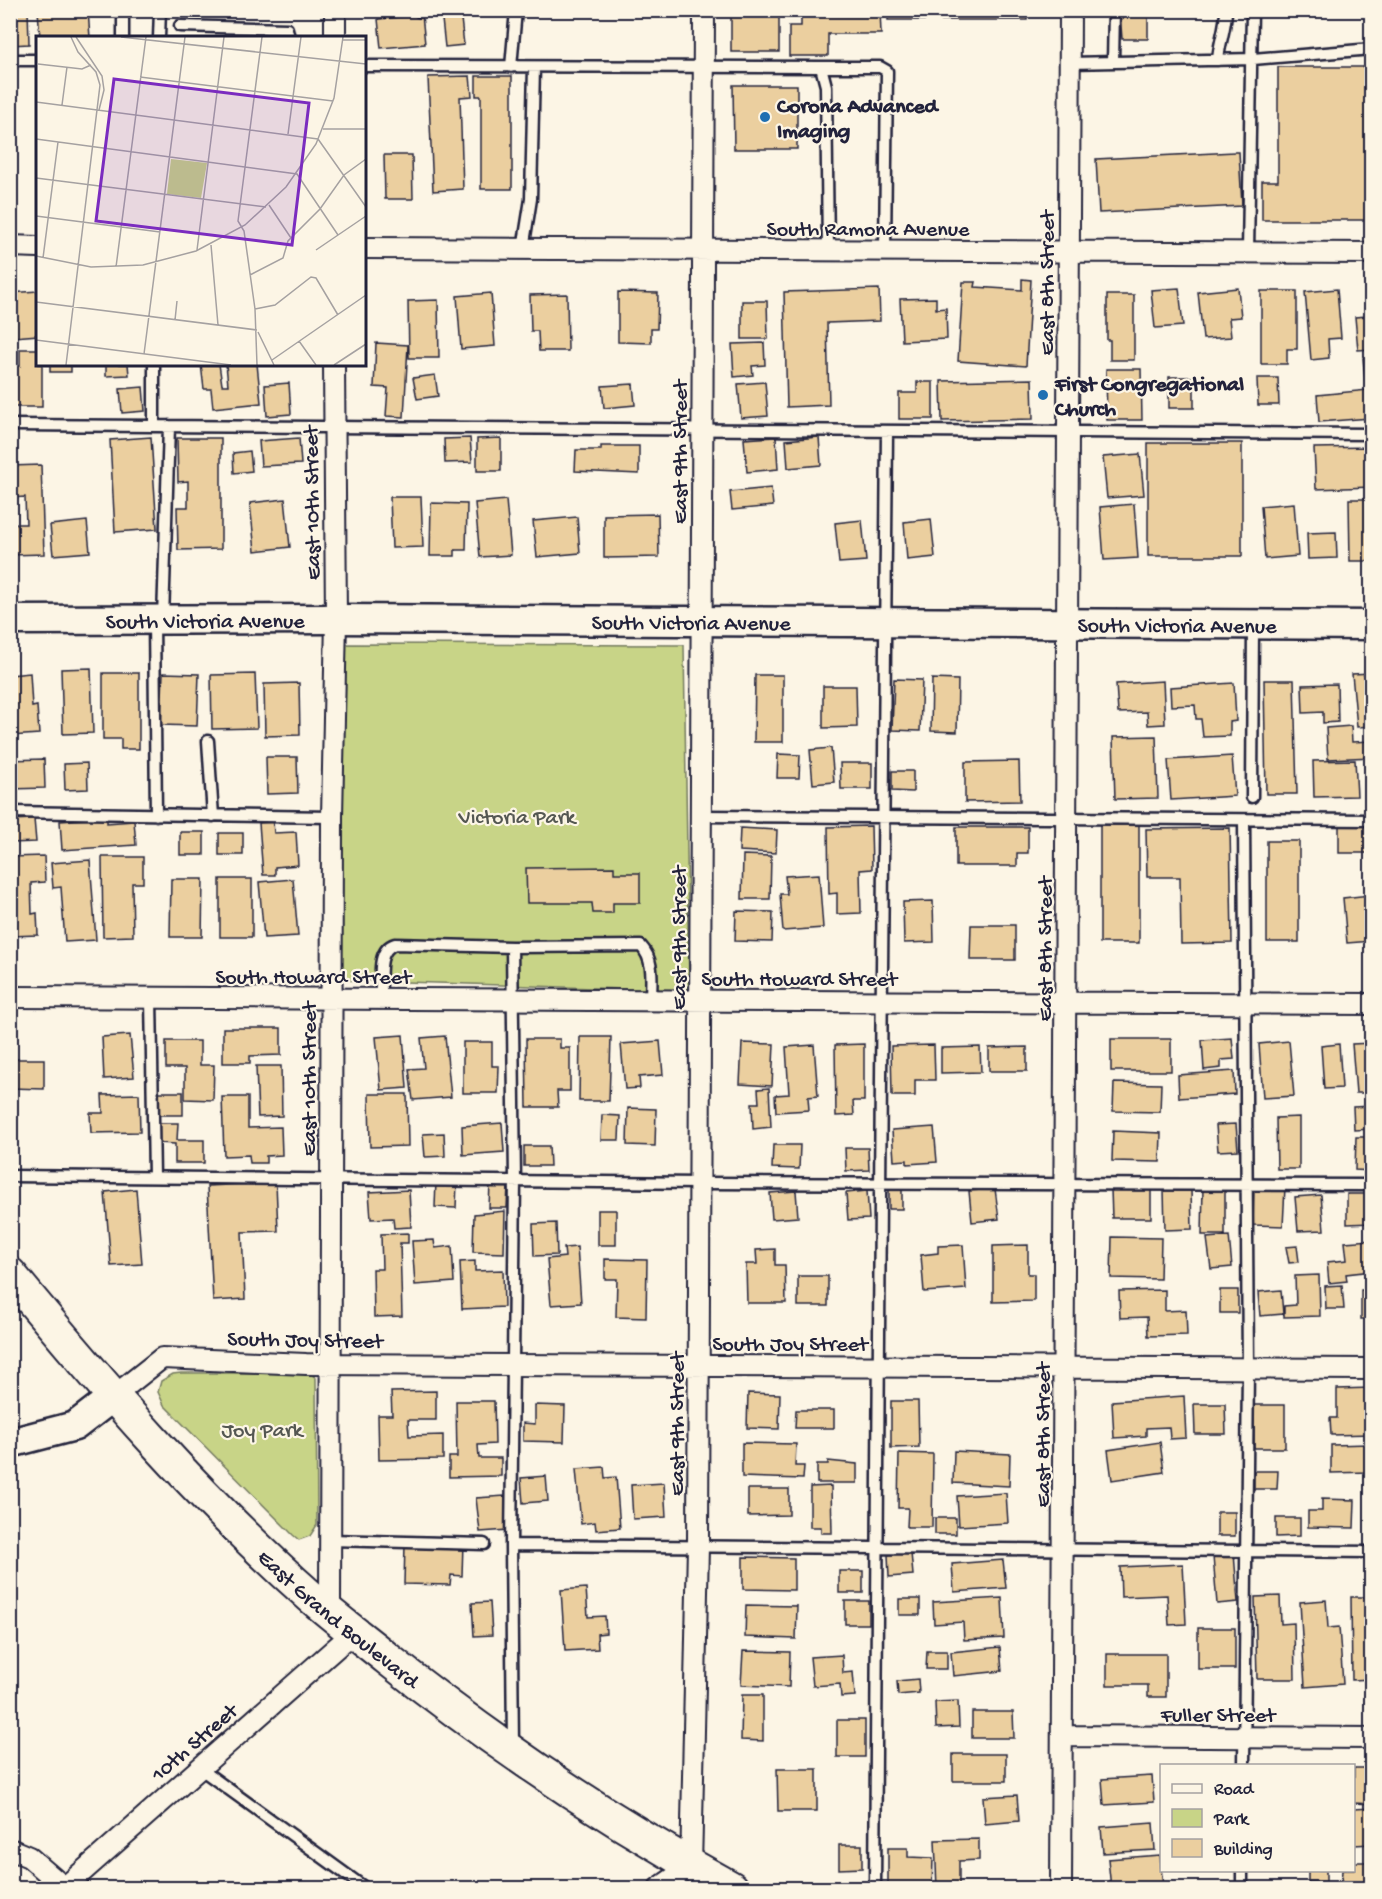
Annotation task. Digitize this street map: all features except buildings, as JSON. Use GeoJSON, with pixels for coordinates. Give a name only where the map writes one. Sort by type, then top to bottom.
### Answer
{"type":"FeatureCollection","features":[{"type":"Feature","properties":{"kind":"main road","name":"East Grand Boulevard"},"geometry":{"type":"LineString","coordinates":[[10,1274],[114,1396],[208,1497],[330,1613],[513,1753],[590,1804],[691,1866],[732,1888]]}},
{"type":"Feature","properties":{"kind":"street"},"geometry":{"type":"LineString","coordinates":[[335,10],[335,36]]}},
{"type":"Feature","properties":{"kind":"street","name":"East 9th Street"},"geometry":{"type":"LineString","coordinates":[[691,1866],[698,1546],[704,10]]}},
{"type":"Feature","properties":{"kind":"street","name":"East 8th Street"},"geometry":{"type":"LineString","coordinates":[[1061,1888],[1064,1736],[1070,10]]}},
{"type":"Feature","properties":{"kind":"street"},"geometry":{"type":"LineString","coordinates":[[10,246],[36,247]]}},
{"type":"Feature","properties":{"kind":"street","name":"South Ramona Avenue"},"geometry":{"type":"LineString","coordinates":[[366,248],[1371,253]]}},
{"type":"Feature","properties":{"kind":"street","name":"East 10th Street"},"geometry":{"type":"LineString","coordinates":[[330,1613],[332,817],[336,618],[334,366]]}},
{"type":"Feature","properties":{"kind":"street","name":"South Victoria Avenue"},"geometry":{"type":"LineString","coordinates":[[10,620],[336,618],[1371,625]]}},
{"type":"Feature","properties":{"kind":"street","name":"South Howard Street"},"geometry":{"type":"LineString","coordinates":[[10,997],[1371,1004]]}},
{"type":"Feature","properties":{"kind":"street","name":"South Joy Street"},"geometry":{"type":"LineString","coordinates":[[114,1396],[162,1358],[330,1364],[1371,1369]]}},
{"type":"Feature","properties":{"kind":"street"},"geometry":{"type":"LineString","coordinates":[[10,1443],[75,1426],[114,1396]]}},
{"type":"Feature","properties":{"kind":"street","name":"10th Street"},"geometry":{"type":"LineString","coordinates":[[65,1888],[198,1767],[354,1632]]}},
{"type":"Feature","properties":{"kind":"street","name":"Fuller Street"},"geometry":{"type":"LineString","coordinates":[[1064,1736],[1371,1738]]}},
{"type":"Feature","properties":{"kind":"street"},"geometry":{"type":"LineString","coordinates":[[10,1849],[30,1857],[65,1888]]}},
{"type":"Feature","properties":{"kind":"street"},"geometry":{"type":"LineString","coordinates":[[659,1888],[691,1866]]}},
{"type":"Feature","properties":{"kind":"lane"},"geometry":{"type":"LineString","coordinates":[[123,10],[123,36]]}},
{"type":"Feature","properties":{"kind":"lane"},"geometry":{"type":"LineString","coordinates":[[159,36],[160,10]]}},
{"type":"Feature","properties":{"kind":"lane"},"geometry":{"type":"LineString","coordinates":[[511,67],[516,10]]}},
{"type":"Feature","properties":{"kind":"lane"},"geometry":{"type":"LineString","coordinates":[[1113,62],[1114,10]]}},
{"type":"Feature","properties":{"kind":"lane"},"geometry":{"type":"LineString","coordinates":[[1218,60],[1219,45],[1226,25],[1226,10]]}},
{"type":"Feature","properties":{"kind":"lane"},"geometry":{"type":"LineString","coordinates":[[1248,252],[1253,59],[1252,10]]}},
{"type":"Feature","properties":{"kind":"lane"},"geometry":{"type":"LineString","coordinates":[[180,26],[287,29],[289,36]]}},
{"type":"Feature","properties":{"kind":"lane"},"geometry":{"type":"LineString","coordinates":[[1070,63],[1253,59],[1371,49]]}},
{"type":"Feature","properties":{"kind":"lane"},"geometry":{"type":"LineString","coordinates":[[10,60],[36,60]]}},
{"type":"Feature","properties":{"kind":"lane"},"geometry":{"type":"LineString","coordinates":[[366,66],[880,67],[887,71],[885,250]]}},
{"type":"Feature","properties":{"kind":"lane"},"geometry":{"type":"LineString","coordinates":[[524,249],[531,199],[534,67]]}},
{"type":"Feature","properties":{"kind":"lane"},"geometry":{"type":"LineString","coordinates":[[821,67],[826,86],[828,250]]}},
{"type":"Feature","properties":{"kind":"lane"},"geometry":{"type":"LineString","coordinates":[[154,366],[154,426]]}},
{"type":"Feature","properties":{"kind":"lane"},"geometry":{"type":"LineString","coordinates":[[10,425],[1371,434]]}},
{"type":"Feature","properties":{"kind":"lane"},"geometry":{"type":"LineString","coordinates":[[156,815],[159,620],[168,426]]}},
{"type":"Feature","properties":{"kind":"lane"},"geometry":{"type":"LineString","coordinates":[[875,1888],[877,1367],[883,1002],[887,432]]}},
{"type":"Feature","properties":{"kind":"lane"},"geometry":{"type":"LineString","coordinates":[[1252,625],[1252,797]]}},
{"type":"Feature","properties":{"kind":"lane"},"geometry":{"type":"LineString","coordinates":[[208,741],[213,816]]}},
{"type":"Feature","properties":{"kind":"lane"},"geometry":{"type":"LineString","coordinates":[[10,812],[332,817]]}},
{"type":"Feature","properties":{"kind":"lane"},"geometry":{"type":"LineString","coordinates":[[701,816],[1067,820],[1371,820]]}},
{"type":"Feature","properties":{"kind":"lane"},"geometry":{"type":"LineString","coordinates":[[1244,820],[1248,1368],[1244,1764]]}},
{"type":"Feature","properties":{"kind":"lane"},"geometry":{"type":"LineString","coordinates":[[381,999],[382,953],[387,946],[395,944],[512,947],[641,946],[649,954],[651,964],[651,1001]]}},
{"type":"Feature","properties":{"kind":"lane"},"geometry":{"type":"LineString","coordinates":[[512,947],[515,1180],[511,1545],[513,1753]]}},
{"type":"Feature","properties":{"kind":"lane"},"geometry":{"type":"LineString","coordinates":[[151,998],[154,1177]]}},
{"type":"Feature","properties":{"kind":"lane"},"geometry":{"type":"LineString","coordinates":[[10,1176],[700,1183],[1371,1185]]}},
{"type":"Feature","properties":{"kind":"lane"},"geometry":{"type":"LineString","coordinates":[[330,1540],[484,1544]]}},
{"type":"Feature","properties":{"kind":"lane"},"geometry":{"type":"LineString","coordinates":[[511,1545],[1371,1552]]}},
{"type":"Feature","properties":{"kind":"lane"},"geometry":{"type":"LineString","coordinates":[[198,1767],[365,1888]]}},
{"type":"Feature","properties":{"kind":"lane"},"geometry":{"type":"LineString","coordinates":[[1242,1872],[1242,1888]]}},
{"type":"Feature","properties":{"kind":"green space","name":"Victoria Park"},"geometry":{"type":"Polygon","coordinates":[[[342,644],[684,645],[689,991],[341,980],[342,644]]]}},
{"type":"Feature","properties":{"kind":"green space","name":"Joy Park"},"geometry":{"type":"Polygon","coordinates":[[[309,1373],[316,1378],[317,1525],[310,1536],[299,1540],[293,1535],[164,1405],[158,1392],[161,1381],[173,1374],[309,1373]]]}},
{"type":"Feature","properties":{"kind":"place","name":"Corona Advanced Imaging"},"geometry":{"type":"Point","coordinates":[765,117]}},
{"type":"Feature","properties":{"kind":"place","name":"First Congregational Church"},"geometry":{"type":"Point","coordinates":[1043,395]}}]}
